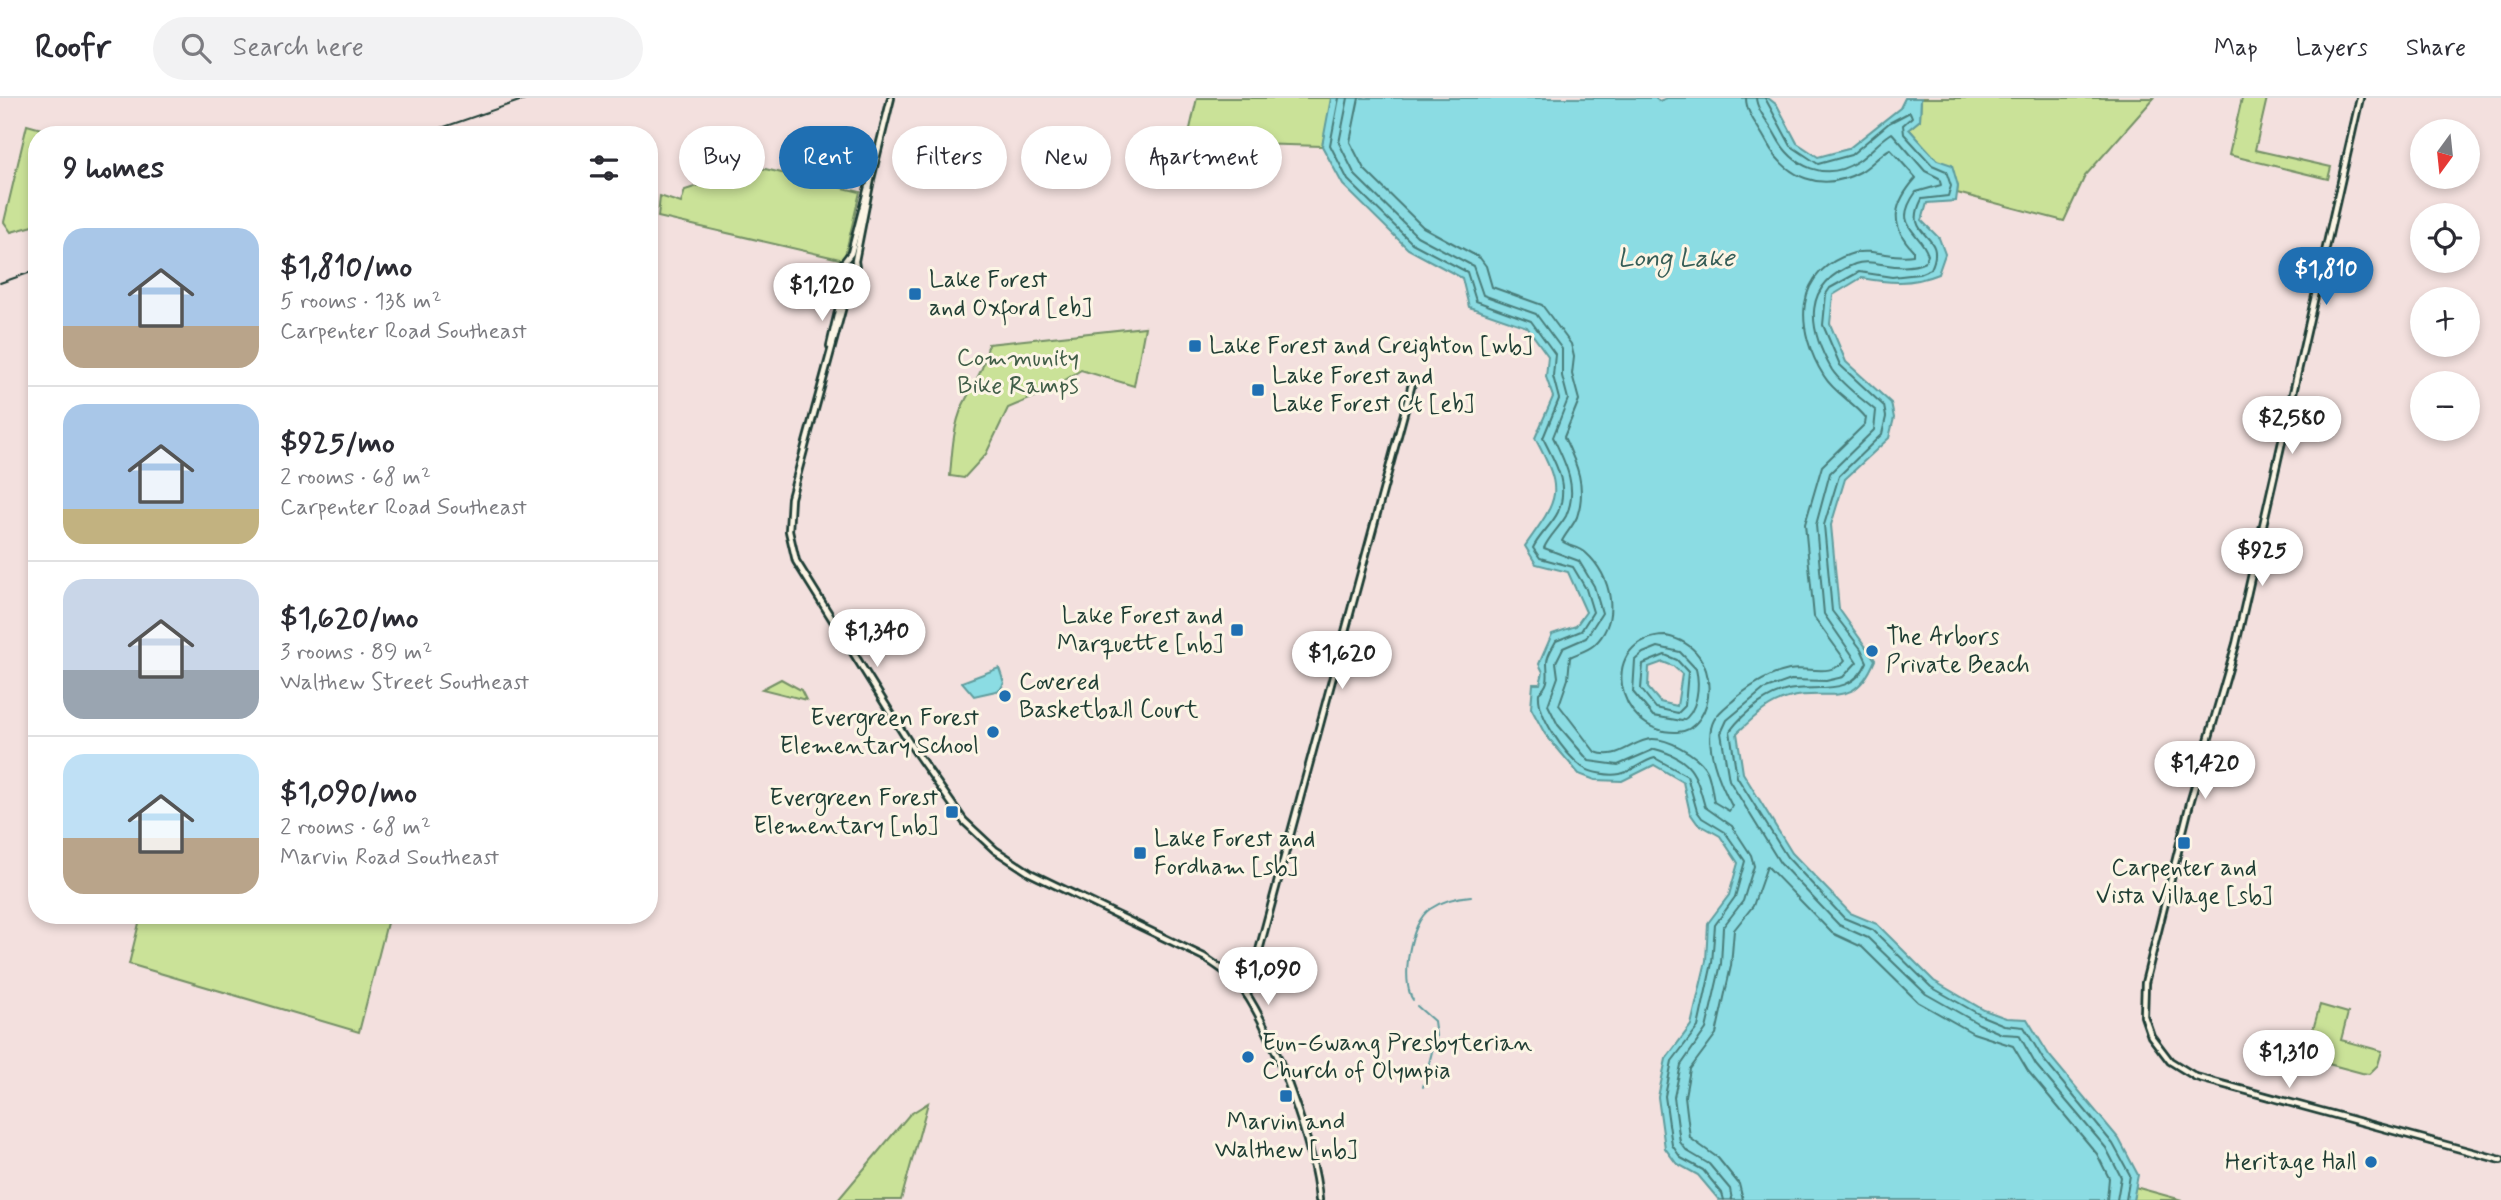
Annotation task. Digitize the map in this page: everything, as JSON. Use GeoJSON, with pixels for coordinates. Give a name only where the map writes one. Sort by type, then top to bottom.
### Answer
{"type":"FeatureCollection","features":[{"type":"Feature","properties":{"kind":"street"},"geometry":{"type":"LineString","coordinates":[[878,151],[891,98]]}},
{"type":"Feature","properties":{"kind":"street"},"geometry":{"type":"LineString","coordinates":[[2360,98],[2236,644],[2157,928],[2145,983],[2144,1016],[2151,1036],[2163,1054],[2196,1077],[2501,1160]]}},
{"type":"Feature","properties":{"kind":"street"},"geometry":{"type":"LineString","coordinates":[[827,362],[842,294],[838,269],[851,253],[868,189]]}},
{"type":"Feature","properties":{"kind":"street"},"geometry":{"type":"LineString","coordinates":[[869,189],[855,266],[857,275],[851,282],[827,362],[791,498],[788,520],[792,551],[805,580],[931,776],[964,821],[1012,862],[1204,957],[1230,975],[1247,995],[1300,1119],[1313,1160],[1319,1200]]}},
{"type":"Feature","properties":{"kind":"street"},"geometry":{"type":"LineString","coordinates":[[844,263],[855,266]]}},
{"type":"Feature","properties":{"kind":"street"},"geometry":{"type":"LineString","coordinates":[[840,279],[851,282]]}},
{"type":"Feature","properties":{"kind":"street"},"geometry":{"type":"LineString","coordinates":[[1247,995],[1413,380]]}},
{"type":"Feature","properties":{"kind":"green space"},"geometry":{"type":"Polygon","coordinates":[[[1197,98],[1333,99],[1322,146],[1282,145],[1282,126],[1191,126],[1197,98]]]}},
{"type":"Feature","properties":{"kind":"green space"},"geometry":{"type":"Polygon","coordinates":[[[1921,98],[2154,98],[2085,176],[2064,221],[1957,193],[1958,186],[1909,129],[1920,120],[1921,98]]]}},
{"type":"Feature","properties":{"kind":"green space"},"geometry":{"type":"Polygon","coordinates":[[[2242,98],[2267,98],[2255,150],[2331,167],[2328,179],[2229,155],[2242,98]]]}},
{"type":"Feature","properties":{"kind":"green space"},"geometry":{"type":"Polygon","coordinates":[[[27,125],[31,126],[28,126],[28,227],[11,232],[4,222],[27,125]]]}},
{"type":"Feature","properties":{"kind":"green space"},"geometry":{"type":"Polygon","coordinates":[[[765,169],[779,172],[779,189],[848,189],[860,192],[844,260],[658,217],[660,196],[681,203],[685,190],[765,189],[765,169]]]}},
{"type":"Feature","properties":{"kind":"green space","name":"Community Bike Ramps"},"geometry":{"type":"Polygon","coordinates":[[[1145,327],[1134,386],[1081,370],[1046,392],[1008,408],[986,454],[964,478],[950,476],[957,422],[982,368],[988,344],[1145,327]]]}},
{"type":"Feature","properties":{"kind":"green space"},"geometry":{"type":"Polygon","coordinates":[[[781,679],[801,690],[806,700],[762,689],[781,679]]]}},
{"type":"Feature","properties":{"kind":"green space"},"geometry":{"type":"Polygon","coordinates":[[[139,924],[387,924],[359,1032],[129,964],[139,924]]]}},
{"type":"Feature","properties":{"kind":"green space"},"geometry":{"type":"Polygon","coordinates":[[[2320,1005],[2348,1013],[2341,1040],[2382,1051],[2378,1065],[2369,1074],[2317,1061],[2324,1036],[2312,1033],[2320,1005]]]}},
{"type":"Feature","properties":{"kind":"green space"},"geometry":{"type":"Polygon","coordinates":[[[928,1103],[901,1200],[838,1200],[909,1115],[928,1103]]]}},
{"type":"Feature","properties":{"kind":"green space"},"geometry":{"type":"Polygon","coordinates":[[[2135,1187],[2182,1200],[2133,1200],[2135,1187]]]}},
{"type":"Feature","properties":{"kind":"water","name":"Long Lake"},"geometry":{"type":"Polygon","coordinates":[[[1331,98],[1655,98],[1659,101],[1667,98],[1768,98],[1777,105],[1797,143],[1818,157],[1848,149],[1900,108],[1905,98],[1921,98],[1920,120],[1909,129],[1937,160],[1952,165],[1958,186],[1956,201],[1927,203],[1922,221],[1939,238],[1945,254],[1938,274],[1900,282],[1861,278],[1833,295],[1830,324],[1846,362],[1891,403],[1894,418],[1889,438],[1845,479],[1831,525],[1839,609],[1875,660],[1867,676],[1849,692],[1792,697],[1776,702],[1756,716],[1737,733],[1743,773],[1792,853],[1850,913],[1877,924],[1934,981],[1984,1010],[2006,1018],[2027,1019],[2049,1055],[2119,1139],[2138,1175],[2133,1200],[1719,1200],[1698,1175],[1676,1163],[1665,1148],[1658,1097],[1666,1059],[1691,1025],[1706,961],[1708,923],[1729,895],[1738,863],[1720,836],[1697,823],[1690,813],[1683,782],[1654,765],[1622,781],[1595,780],[1579,774],[1545,734],[1531,708],[1533,684],[1540,684],[1543,672],[1539,664],[1552,634],[1576,626],[1586,612],[1568,572],[1536,564],[1525,546],[1545,516],[1554,494],[1551,471],[1535,438],[1553,397],[1546,377],[1548,356],[1527,327],[1469,307],[1462,278],[1408,249],[1343,185],[1322,146],[1331,98]],[[1663,662],[1649,667],[1648,688],[1660,702],[1677,706],[1682,674],[1663,662]]]}},
{"type":"Feature","properties":{"kind":"water"},"geometry":{"type":"Polygon","coordinates":[[[999,668],[1004,683],[1000,690],[974,696],[962,682],[999,668]]]}},
{"type":"Feature","properties":{"kind":"waterway"},"geometry":{"type":"LineString","coordinates":[[1413,1000],[1407,980],[1407,966],[1417,926],[1423,916],[1435,906],[1471,896]]}},
{"type":"Feature","properties":{"kind":"waterway"},"geometry":{"type":"LineString","coordinates":[[1417,1006],[1434,1021],[1436,1036],[1423,1087]]}},
{"type":"Feature","properties":{"kind":"railway"},"geometry":{"type":"LineString","coordinates":[[447,126],[528,98]]}},
{"type":"Feature","properties":{"kind":"railway"},"geometry":{"type":"LineString","coordinates":[[0,283],[28,273]]}},
{"type":"Feature","properties":{"kind":"place","name":"Lake Forest and Oxford [eb]"},"geometry":{"type":"Point","coordinates":[915,294]}},
{"type":"Feature","properties":{"kind":"place","name":"Lake Forest and Creighton [wb]"},"geometry":{"type":"Point","coordinates":[1195,346]}},
{"type":"Feature","properties":{"kind":"place","name":"Lake Forest and Lake Forest Ct [eb]"},"geometry":{"type":"Point","coordinates":[1258,390]}},
{"type":"Feature","properties":{"kind":"place","name":"Lake Forest and Marquette [nb]"},"geometry":{"type":"Point","coordinates":[1237,630]}},
{"type":"Feature","properties":{"kind":"place","name":"The Arbors Private Beach"},"geometry":{"type":"Point","coordinates":[1872,651]}},
{"type":"Feature","properties":{"kind":"place","name":"Covered Basketball Court"},"geometry":{"type":"Point","coordinates":[1005,696]}},
{"type":"Feature","properties":{"kind":"place","name":"Evergreen Forest Elementary School"},"geometry":{"type":"Point","coordinates":[993,732]}},
{"type":"Feature","properties":{"kind":"place","name":"Evergreen Forest Elementary [nb]"},"geometry":{"type":"Point","coordinates":[952,812]}},
{"type":"Feature","properties":{"kind":"place","name":"Carpenter and Vista Village [sb]"},"geometry":{"type":"Point","coordinates":[2184,843]}},
{"type":"Feature","properties":{"kind":"place","name":"Lake Forest and Fordham [sb]"},"geometry":{"type":"Point","coordinates":[1140,853]}},
{"type":"Feature","properties":{"kind":"place","name":"Eun-Gwang Presbyterian Church of Olympia"},"geometry":{"type":"Point","coordinates":[1248,1057]}},
{"type":"Feature","properties":{"kind":"place","name":"Marvin and Walthew [nb]"},"geometry":{"type":"Point","coordinates":[1286,1096]}},
{"type":"Feature","properties":{"kind":"place","name":"Heritage Hall"},"geometry":{"type":"Point","coordinates":[2371,1162]}}]}
